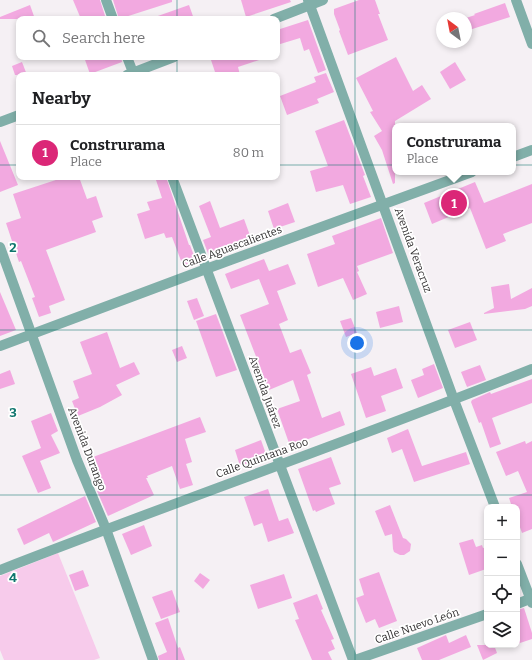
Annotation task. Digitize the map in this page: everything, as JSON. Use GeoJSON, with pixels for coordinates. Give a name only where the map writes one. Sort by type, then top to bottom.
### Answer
{"type":"FeatureCollection","features":[{"type":"Feature","properties":{"kind":"street"},"geometry":{"type":"LineString","coordinates":[[106,0],[112,16]]}},
{"type":"Feature","properties":{"kind":"street"},"geometry":{"type":"LineString","coordinates":[[280,16],[309,2],[323,0]]}},
{"type":"Feature","properties":{"kind":"street"},"geometry":{"type":"LineString","coordinates":[[516,0],[532,44]]}},
{"type":"Feature","properties":{"kind":"street","name":"Avenida Veracruz"},"geometry":{"type":"LineString","coordinates":[[309,2],[454,400],[494,504]]}},
{"type":"Feature","properties":{"kind":"street"},"geometry":{"type":"LineString","coordinates":[[128,60],[131,72]]}},
{"type":"Feature","properties":{"kind":"street"},"geometry":{"type":"LineString","coordinates":[[136,72],[166,60]]}},
{"type":"Feature","properties":{"kind":"street"},"geometry":{"type":"LineString","coordinates":[[0,122],[16,116]]}},
{"type":"Feature","properties":{"kind":"street"},"geometry":{"type":"LineString","coordinates":[[516,156],[532,150]]}},
{"type":"Feature","properties":{"kind":"street","name":"Calle Aguascalientes"},"geometry":{"type":"LineString","coordinates":[[0,346],[464,175]]}},
{"type":"Feature","properties":{"kind":"street","name":"Avenida Juárez"},"geometry":{"type":"LineString","coordinates":[[173,180],[354,660]]}},
{"type":"Feature","properties":{"kind":"street","name":"Avenida Durango"},"geometry":{"type":"LineString","coordinates":[[0,247],[77,460],[106,529],[152,660]]}},
{"type":"Feature","properties":{"kind":"street","name":"Calle Quintana Roo"},"geometry":{"type":"LineString","coordinates":[[0,570],[279,464],[454,400],[532,369]]}},
{"type":"Feature","properties":{"kind":"street"},"geometry":{"type":"LineString","coordinates":[[520,572],[531,600],[520,603]]}},
{"type":"Feature","properties":{"kind":"street","name":"Calle Nuevo León"},"geometry":{"type":"LineString","coordinates":[[354,660],[484,615]]}},
{"type":"Feature","properties":{"kind":"shaded area"},"geometry":{"type":"Polygon","coordinates":[[[58,553],[100,658],[94,660],[4,660],[0,650],[0,576],[58,553]]]}},
{"type":"Feature","properties":{"kind":"building"},"geometry":{"type":"Polygon","coordinates":[[[73,0],[100,0],[105,16],[80,16],[73,0]]]}},
{"type":"Feature","properties":{"kind":"building"},"geometry":{"type":"Polygon","coordinates":[[[113,0],[172,0],[172,2],[128,16],[118,16],[113,0]]]}},
{"type":"Feature","properties":{"kind":"building"},"geometry":{"type":"Polygon","coordinates":[[[241,0],[290,0],[291,2],[249,16],[246,16],[241,0]]]}},
{"type":"Feature","properties":{"kind":"building"},"geometry":{"type":"Polygon","coordinates":[[[359,0],[375,0],[380,14],[378,14],[388,40],[348,55],[339,31],[334,9],[359,0]]]}},
{"type":"Feature","properties":{"kind":"building"},"geometry":{"type":"Polygon","coordinates":[[[505,3],[510,17],[472,29],[472,16],[475,15],[474,14],[505,3]]]}},
{"type":"Feature","properties":{"kind":"building"},"geometry":{"type":"Polygon","coordinates":[[[30,5],[34,16],[16,16],[16,19],[0,19],[0,17],[30,5]]]}},
{"type":"Feature","properties":{"kind":"building"},"geometry":{"type":"Polygon","coordinates":[[[189,5],[193,16],[158,16],[189,5]]]}},
{"type":"Feature","properties":{"kind":"building"},"geometry":{"type":"Polygon","coordinates":[[[308,20],[326,70],[318,73],[309,49],[304,51],[300,38],[280,44],[280,29],[308,20]]]}},
{"type":"Feature","properties":{"kind":"building"},"geometry":{"type":"Polygon","coordinates":[[[396,57],[413,91],[422,85],[431,99],[395,121],[395,123],[392,123],[392,175],[395,175],[395,183],[393,184],[382,150],[374,136],[382,131],[370,112],[373,111],[356,78],[396,57]]]}},
{"type":"Feature","properties":{"kind":"building"},"geometry":{"type":"Polygon","coordinates":[[[85,60],[122,60],[122,62],[95,72],[89,72],[85,60]]]}},
{"type":"Feature","properties":{"kind":"building"},"geometry":{"type":"Polygon","coordinates":[[[211,60],[259,60],[238,67],[239,72],[215,72],[211,60]]]}},
{"type":"Feature","properties":{"kind":"building"},"geometry":{"type":"Polygon","coordinates":[[[22,62],[26,72],[16,72],[15,75],[12,66],[22,62]]]}},
{"type":"Feature","properties":{"kind":"building"},"geometry":{"type":"Polygon","coordinates":[[[455,62],[466,80],[450,89],[440,72],[455,62]]]}},
{"type":"Feature","properties":{"kind":"building"},"geometry":{"type":"Polygon","coordinates":[[[326,73],[334,92],[317,99],[319,103],[287,115],[280,96],[316,82],[314,77],[326,73]]]}},
{"type":"Feature","properties":{"kind":"building"},"geometry":{"type":"Polygon","coordinates":[[[344,120],[365,175],[363,176],[371,197],[350,204],[343,185],[316,192],[310,171],[328,166],[315,131],[344,120]]]}},
{"type":"Feature","properties":{"kind":"building"},"geometry":{"type":"Polygon","coordinates":[[[0,141],[18,185],[0,192],[0,141]]]}},
{"type":"Feature","properties":{"kind":"building"},"geometry":{"type":"Polygon","coordinates":[[[56,180],[80,180],[87,199],[96,196],[103,217],[92,221],[96,232],[46,250],[65,300],[49,306],[51,313],[39,317],[32,298],[35,297],[21,261],[19,262],[6,223],[21,218],[13,194],[56,180]]]}},
{"type":"Feature","properties":{"kind":"building"},"geometry":{"type":"Polygon","coordinates":[[[156,180],[167,180],[196,261],[183,266],[172,237],[166,238],[164,233],[145,239],[137,214],[150,210],[147,202],[162,198],[156,180]]]}},
{"type":"Feature","properties":{"kind":"building"},"geometry":{"type":"Polygon","coordinates":[[[475,182],[484,203],[532,184],[532,223],[503,234],[506,241],[486,249],[470,208],[432,224],[424,203],[475,182]]]}},
{"type":"Feature","properties":{"kind":"building"},"geometry":{"type":"Polygon","coordinates":[[[210,201],[220,228],[244,219],[252,241],[209,256],[203,240],[211,237],[199,206],[210,201]]]}},
{"type":"Feature","properties":{"kind":"building"},"geometry":{"type":"Polygon","coordinates":[[[288,203],[295,222],[274,229],[268,211],[288,203]]]}},
{"type":"Feature","properties":{"kind":"building"},"geometry":{"type":"Polygon","coordinates":[[[381,218],[393,253],[357,266],[359,271],[357,272],[367,294],[353,300],[343,278],[318,287],[307,254],[335,244],[332,236],[381,218]]]}},
{"type":"Feature","properties":{"kind":"building"},"geometry":{"type":"Polygon","coordinates":[[[264,259],[269,271],[288,264],[296,284],[277,291],[288,320],[279,324],[290,353],[301,349],[311,373],[307,375],[322,418],[340,411],[345,425],[290,446],[277,409],[300,401],[293,380],[269,390],[240,315],[269,304],[259,279],[231,289],[225,274],[264,259]]]}},
{"type":"Feature","properties":{"kind":"building"},"geometry":{"type":"Polygon","coordinates":[[[509,284],[511,299],[532,288],[532,306],[525,309],[484,314],[494,308],[491,287],[509,284]]]}},
{"type":"Feature","properties":{"kind":"building"},"geometry":{"type":"Polygon","coordinates":[[[0,292],[16,330],[0,336],[0,292]]]}},
{"type":"Feature","properties":{"kind":"building"},"geometry":{"type":"Polygon","coordinates":[[[197,298],[204,316],[194,320],[187,301],[197,298]]]}},
{"type":"Feature","properties":{"kind":"building"},"geometry":{"type":"Polygon","coordinates":[[[399,306],[403,322],[380,328],[376,312],[399,306]]]}},
{"type":"Feature","properties":{"kind":"building"},"geometry":{"type":"Polygon","coordinates":[[[216,314],[237,370],[216,377],[196,321],[216,314]]]}},
{"type":"Feature","properties":{"kind":"building"},"geometry":{"type":"Polygon","coordinates":[[[351,318],[357,333],[346,337],[340,321],[351,318]]]}},
{"type":"Feature","properties":{"kind":"building"},"geometry":{"type":"Polygon","coordinates":[[[470,322],[477,340],[455,348],[448,330],[470,322]]]}},
{"type":"Feature","properties":{"kind":"building"},"geometry":{"type":"Polygon","coordinates":[[[107,332],[120,368],[134,362],[140,374],[116,385],[122,395],[100,407],[78,416],[72,401],[79,398],[73,381],[92,374],[80,342],[107,332]]]}},
{"type":"Feature","properties":{"kind":"building"},"geometry":{"type":"Polygon","coordinates":[[[182,346],[187,358],[177,362],[172,350],[182,346]]]}},
{"type":"Feature","properties":{"kind":"building"},"geometry":{"type":"Polygon","coordinates":[[[434,364],[443,388],[418,398],[411,380],[424,375],[422,369],[434,364]]]}},
{"type":"Feature","properties":{"kind":"building"},"geometry":{"type":"Polygon","coordinates":[[[480,365],[486,380],[467,387],[461,372],[480,365]]]}},
{"type":"Feature","properties":{"kind":"building"},"geometry":{"type":"Polygon","coordinates":[[[371,367],[374,376],[396,368],[403,388],[381,396],[386,411],[366,418],[351,374],[371,367]]]}},
{"type":"Feature","properties":{"kind":"building"},"geometry":{"type":"Polygon","coordinates":[[[10,370],[15,384],[0,389],[0,374],[10,370]]]}},
{"type":"Feature","properties":{"kind":"building"},"geometry":{"type":"Polygon","coordinates":[[[532,379],[532,403],[492,418],[501,444],[490,448],[481,422],[479,423],[471,402],[472,400],[490,392],[491,394],[532,379]]]}},
{"type":"Feature","properties":{"kind":"building"},"geometry":{"type":"Polygon","coordinates":[[[51,413],[58,431],[51,435],[60,453],[40,461],[51,488],[38,493],[22,456],[41,448],[31,421],[51,413]]]}},
{"type":"Feature","properties":{"kind":"building"},"geometry":{"type":"Polygon","coordinates":[[[200,417],[206,432],[185,439],[192,462],[186,464],[193,485],[180,489],[172,466],[147,476],[148,478],[146,478],[154,495],[108,516],[97,491],[103,488],[103,485],[93,457],[200,417]]]}},
{"type":"Feature","properties":{"kind":"building"},"geometry":{"type":"Polygon","coordinates":[[[408,429],[422,466],[466,452],[470,464],[414,482],[402,449],[392,453],[387,438],[408,429]]]}},
{"type":"Feature","properties":{"kind":"building"},"geometry":{"type":"Polygon","coordinates":[[[261,440],[267,457],[240,466],[235,450],[261,440]]]}},
{"type":"Feature","properties":{"kind":"building"},"geometry":{"type":"Polygon","coordinates":[[[525,441],[526,444],[532,441],[532,529],[522,533],[520,527],[520,504],[511,504],[509,498],[527,492],[518,471],[506,476],[496,452],[525,441]]]}},
{"type":"Feature","properties":{"kind":"building"},"geometry":{"type":"Polygon","coordinates":[[[331,457],[341,484],[329,488],[335,504],[316,512],[315,510],[313,511],[298,469],[331,457]]]}},
{"type":"Feature","properties":{"kind":"building"},"geometry":{"type":"Polygon","coordinates":[[[268,489],[279,521],[288,518],[294,533],[268,542],[262,523],[254,526],[244,497],[268,489]]]}},
{"type":"Feature","properties":{"kind":"building"},"geometry":{"type":"Polygon","coordinates":[[[85,496],[96,522],[53,542],[49,533],[24,545],[17,529],[85,496]]]}},
{"type":"Feature","properties":{"kind":"building"},"geometry":{"type":"Polygon","coordinates":[[[390,505],[403,538],[411,544],[410,551],[404,555],[394,552],[392,534],[385,536],[375,511],[390,505]]]}},
{"type":"Feature","properties":{"kind":"building"},"geometry":{"type":"Polygon","coordinates":[[[144,525],[152,546],[131,555],[122,534],[144,525]]]}},
{"type":"Feature","properties":{"kind":"building"},"geometry":{"type":"Polygon","coordinates":[[[473,539],[476,547],[482,545],[484,548],[484,570],[469,575],[459,543],[473,539]]]}},
{"type":"Feature","properties":{"kind":"building"},"geometry":{"type":"Polygon","coordinates":[[[83,570],[89,586],[75,591],[69,575],[83,570]]]}},
{"type":"Feature","properties":{"kind":"building"},"geometry":{"type":"Polygon","coordinates":[[[379,572],[397,621],[379,628],[375,619],[366,623],[356,598],[364,595],[359,579],[379,572]]]}},
{"type":"Feature","properties":{"kind":"building"},"geometry":{"type":"Polygon","coordinates":[[[200,573],[210,580],[203,589],[194,581],[200,573]]]}},
{"type":"Feature","properties":{"kind":"building"},"geometry":{"type":"Polygon","coordinates":[[[284,574],[292,598],[258,609],[250,585],[284,574]]]}},
{"type":"Feature","properties":{"kind":"building"},"geometry":{"type":"Polygon","coordinates":[[[172,590],[180,612],[161,619],[152,597],[172,590]]]}},
{"type":"Feature","properties":{"kind":"building"},"geometry":{"type":"Polygon","coordinates":[[[317,594],[323,609],[321,610],[334,639],[331,640],[335,649],[328,652],[332,660],[312,660],[295,620],[299,619],[293,603],[317,594]]]}},
{"type":"Feature","properties":{"kind":"building"},"geometry":{"type":"Polygon","coordinates":[[[524,608],[532,633],[532,639],[520,643],[520,612],[520,609],[524,608]]]}},
{"type":"Feature","properties":{"kind":"building"},"geometry":{"type":"Polygon","coordinates":[[[168,618],[178,648],[180,647],[185,660],[159,660],[158,656],[167,652],[155,623],[168,618]]]}},
{"type":"Feature","properties":{"kind":"building"},"geometry":{"type":"Polygon","coordinates":[[[446,635],[449,643],[466,635],[471,647],[439,660],[422,660],[417,648],[446,635]]]}},
{"type":"Feature","properties":{"kind":"building"},"geometry":{"type":"Polygon","coordinates":[[[477,645],[484,645],[484,648],[495,648],[497,653],[483,660],[477,645]]]}},
{"type":"Feature","properties":{"kind":"place","name":"Construrama"},"geometry":{"type":"Point","coordinates":[454,203]}}]}
